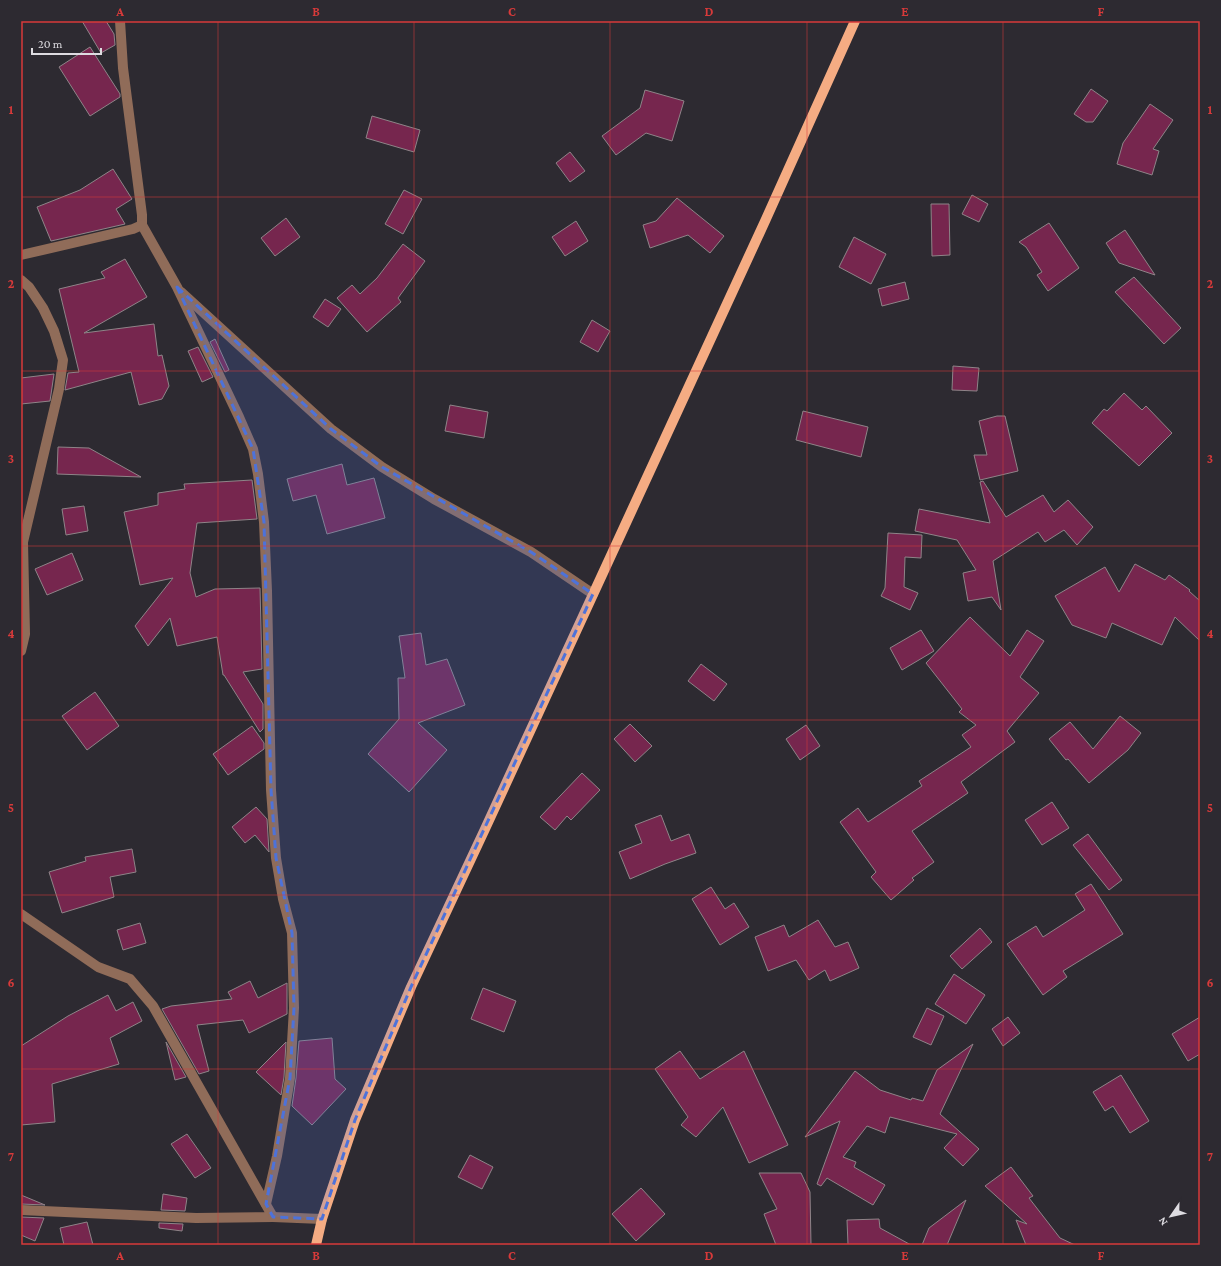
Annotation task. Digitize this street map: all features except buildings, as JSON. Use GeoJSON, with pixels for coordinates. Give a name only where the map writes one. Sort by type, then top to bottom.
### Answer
{"type":"FeatureCollection","features":[{"type":"Feature","properties":{"kind":"main road"},"geometry":{"type":"LineString","coordinates":[[316,1245],[322,1219],[355,1120],[411,987],[486,829],[763,226],[855,21]]}},
{"type":"Feature","properties":{"kind":"street"},"geometry":{"type":"LineString","coordinates":[[120,21],[123,68],[142,215],[142,225],[177,287],[253,449],[258,474],[264,522],[271,790],[276,858],[283,899],[292,933],[294,1008],[290,1078],[277,1156],[266,1204]]}},
{"type":"Feature","properties":{"kind":"street"},"geometry":{"type":"LineString","coordinates":[[21,255],[133,229],[142,225]]}},
{"type":"Feature","properties":{"kind":"street"},"geometry":{"type":"LineString","coordinates":[[21,280],[29,287],[43,308],[54,331],[63,360],[59,389],[23,542],[25,634],[21,651]]}},
{"type":"Feature","properties":{"kind":"street"},"geometry":{"type":"LineString","coordinates":[[177,287],[331,429],[382,467],[434,499],[531,552],[593,594]]}},
{"type":"Feature","properties":{"kind":"street"},"geometry":{"type":"LineString","coordinates":[[21,914],[98,967],[130,979],[153,1006],[273,1217]]}},
{"type":"Feature","properties":{"kind":"street"},"geometry":{"type":"LineString","coordinates":[[21,1210],[196,1218],[273,1217],[322,1219]]}},
{"type":"Feature","properties":{"kind":"highlighted area"},"geometry":{"type":"Polygon","coordinates":[[[177,287],[331,429],[382,467],[531,552],[593,594],[411,987],[355,1120],[322,1219],[273,1217],[266,1204],[290,1078],[294,1008],[292,933],[276,858],[271,790],[264,522],[253,449],[177,287]]]}}]}
